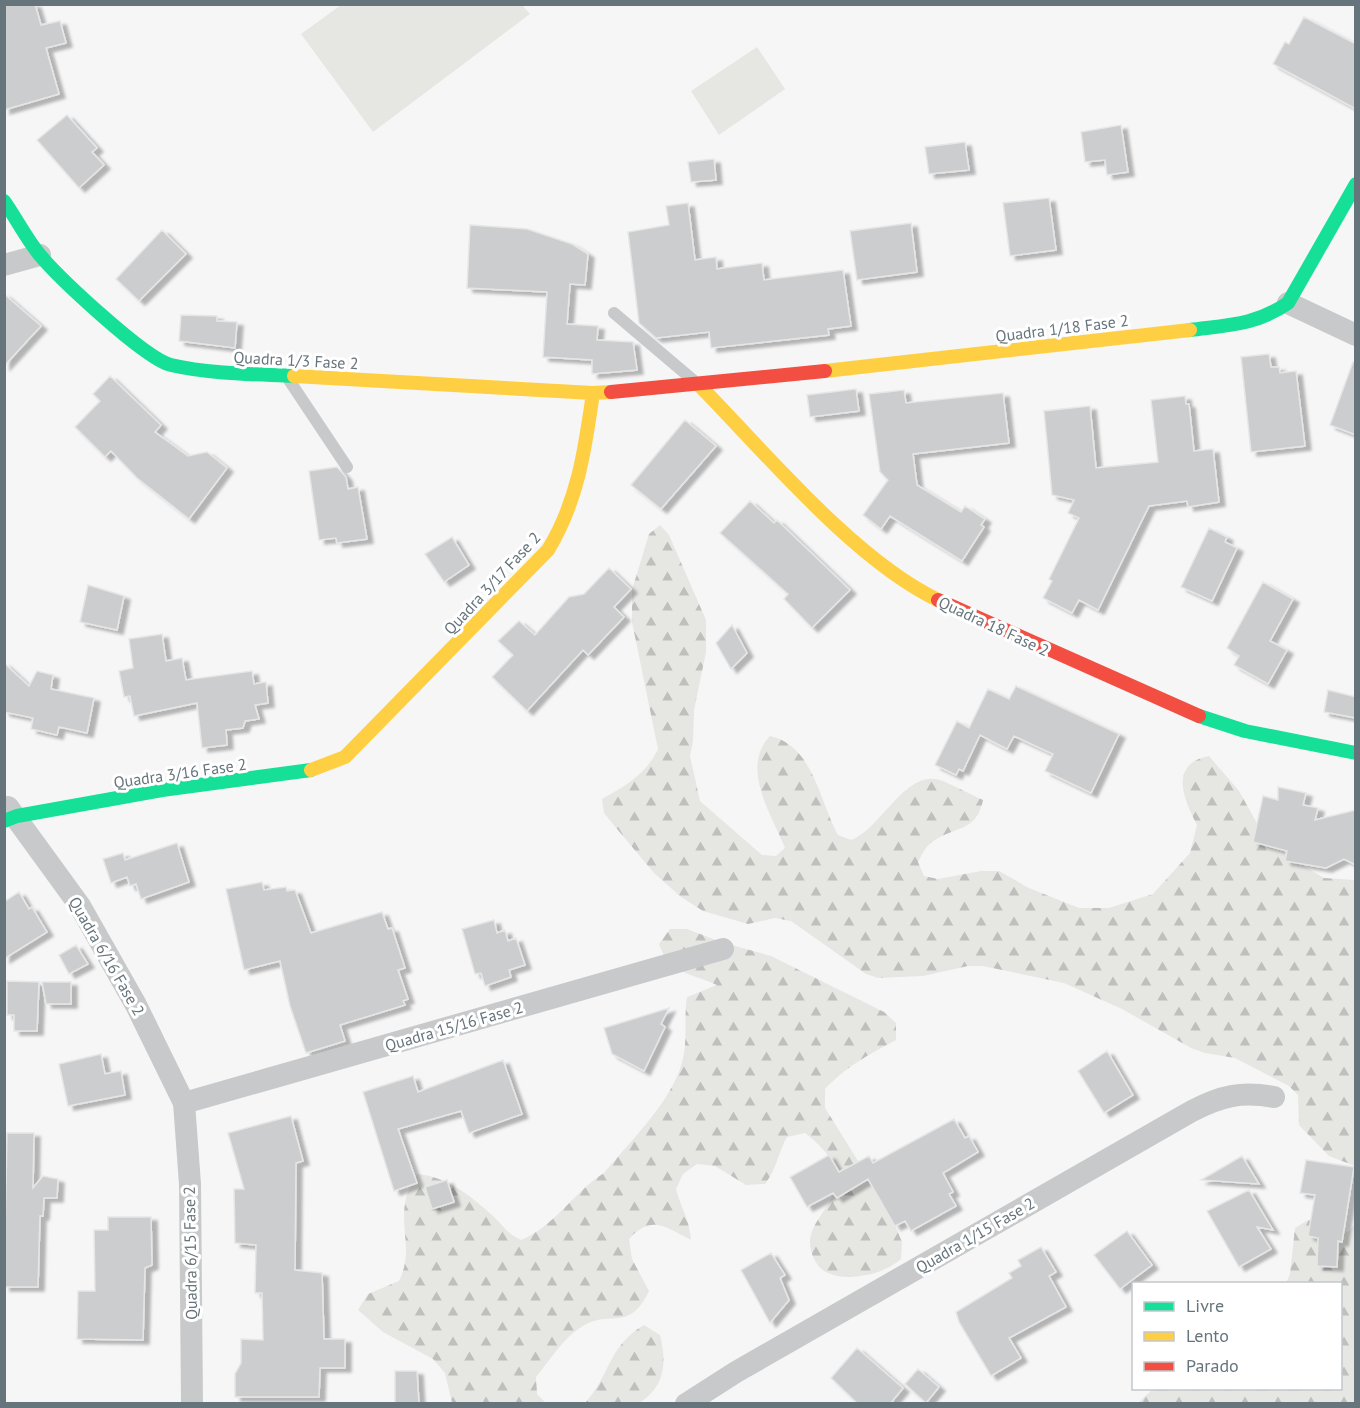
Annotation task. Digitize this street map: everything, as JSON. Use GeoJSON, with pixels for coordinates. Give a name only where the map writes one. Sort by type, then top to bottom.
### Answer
{"type":"FeatureCollection","features":[{"type":"Feature","properties":{"kind":"street"},"geometry":{"type":"LineString","coordinates":[[1356,184],[1288,303],[1356,335]]}},
{"type":"Feature","properties":{"kind":"street","name":"Quadra 1/3 Fase 2"},"geometry":{"type":"LineString","coordinates":[[4,201],[40,255],[131,341],[153,358],[170,365],[192,370],[593,393]]}},
{"type":"Feature","properties":{"kind":"street"},"geometry":{"type":"LineString","coordinates":[[4,265],[40,255]]}},
{"type":"Feature","properties":{"kind":"street","name":"Quadra 1/18 Fase 2"},"geometry":{"type":"LineString","coordinates":[[593,393],[699,385],[1250,323],[1272,314],[1288,303]]}},
{"type":"Feature","properties":{"kind":"street","name":"Quadra 18 Fase 2"},"geometry":{"type":"LineString","coordinates":[[699,385],[830,519],[886,567],[929,596],[1000,630],[1199,716],[1245,731],[1356,753]]}},
{"type":"Feature","properties":{"kind":"street","name":"Quadra 3/17 Fase 2"},"geometry":{"type":"LineString","coordinates":[[345,757],[548,550],[570,514],[581,474],[593,393]]}},
{"type":"Feature","properties":{"kind":"street","name":"Quadra 3/16 Fase 2"},"geometry":{"type":"LineString","coordinates":[[9,814],[162,790],[305,772],[345,757]]}},
{"type":"Feature","properties":{"kind":"street","name":"Quadra 6/16 Fase 2"},"geometry":{"type":"LineString","coordinates":[[9,814],[80,906],[136,1005],[184,1103]]}},
{"type":"Feature","properties":{"kind":"street","name":"Quadra 15/16 Fase 2"},"geometry":{"type":"LineString","coordinates":[[184,1103],[723,950]]}},
{"type":"Feature","properties":{"kind":"street","name":"Quadra 1/15 Fase 2"},"geometry":{"type":"LineString","coordinates":[[686,1404],[747,1366],[1192,1111],[1228,1095],[1240,1093],[1274,1097]]}},
{"type":"Feature","properties":{"kind":"street","name":"Quadra 6/15 Fase 2"},"geometry":{"type":"LineString","coordinates":[[184,1103],[190,1184],[192,1404]]}},
{"type":"Feature","properties":{"kind":"lane"},"geometry":{"type":"LineString","coordinates":[[614,313],[699,385]]}},
{"type":"Feature","properties":{"kind":"lane"},"geometry":{"type":"LineString","coordinates":[[287,376],[347,467]]}},
{"type":"Feature","properties":{"kind":"green space"},"geometry":{"type":"Polygon","coordinates":[[[341,5],[522,5],[530,14],[373,132],[301,34],[341,5]]]}},
{"type":"Feature","properties":{"kind":"green space"},"geometry":{"type":"Polygon","coordinates":[[[757,47],[785,89],[719,135],[691,91],[757,47]]]}},
{"type":"Feature","properties":{"kind":"green space"},"geometry":{"type":"Polygon","coordinates":[[[660,525],[669,535],[706,620],[706,652],[694,710],[690,756],[700,801],[762,855],[776,856],[785,848],[766,806],[758,776],[761,749],[770,736],[785,742],[797,751],[813,777],[838,835],[851,840],[873,824],[904,791],[927,779],[951,784],[983,800],[980,810],[971,823],[932,842],[927,847],[918,862],[924,876],[938,879],[981,871],[999,871],[1029,888],[1079,908],[1109,908],[1153,894],[1190,853],[1197,825],[1184,794],[1184,775],[1188,767],[1196,760],[1209,756],[1239,791],[1264,836],[1299,863],[1324,878],[1355,880],[1355,1166],[1329,1156],[1299,1125],[1298,1095],[1289,1086],[1235,1058],[1191,1048],[1122,1009],[1064,983],[983,966],[968,966],[923,976],[878,978],[866,974],[791,921],[775,918],[748,924],[703,911],[681,897],[654,873],[604,813],[602,799],[648,766],[658,749],[632,622],[632,590],[649,534],[660,525]]]}},
{"type":"Feature","properties":{"kind":"green space"},"geometry":{"type":"Polygon","coordinates":[[[670,929],[687,929],[721,942],[771,956],[884,1012],[896,1023],[896,1040],[849,1068],[825,1089],[825,1108],[888,1209],[902,1242],[901,1259],[882,1270],[853,1277],[832,1275],[818,1265],[811,1249],[810,1239],[833,1193],[836,1174],[831,1160],[805,1133],[787,1137],[765,1184],[746,1185],[715,1166],[697,1164],[683,1174],[676,1189],[689,1226],[691,1240],[659,1225],[645,1227],[629,1239],[632,1259],[649,1291],[642,1304],[634,1312],[619,1318],[593,1321],[563,1342],[536,1377],[537,1394],[546,1403],[452,1403],[445,1373],[433,1359],[383,1332],[358,1310],[368,1294],[399,1281],[406,1254],[404,1217],[409,1189],[417,1174],[449,1183],[476,1201],[509,1232],[521,1240],[554,1218],[604,1173],[652,1117],[673,1085],[684,1053],[687,997],[717,985],[675,967],[663,954],[659,944],[670,929]]]}},
{"type":"Feature","properties":{"kind":"green space"},"geometry":{"type":"Polygon","coordinates":[[[1308,1220],[1348,1232],[1355,1224],[1355,1403],[1137,1404],[1152,1390],[1342,1390],[1342,1282],[1286,1282],[1290,1274],[1295,1228],[1308,1220]]]}},
{"type":"Feature","properties":{"kind":"green space"},"geometry":{"type":"Polygon","coordinates":[[[644,1325],[660,1335],[662,1345],[662,1374],[654,1390],[639,1403],[585,1403],[623,1342],[644,1325]]]}},
{"type":"Feature","properties":{"kind":"building"},"geometry":{"type":"Polygon","coordinates":[[[4,4],[35,4],[41,25],[60,21],[66,43],[46,48],[59,94],[4,110],[4,4]]]}},
{"type":"Feature","properties":{"kind":"building"},"geometry":{"type":"Polygon","coordinates":[[[1304,17],[1356,44],[1356,109],[1273,64],[1285,42],[1289,44],[1304,17]]]}},
{"type":"Feature","properties":{"kind":"building"},"geometry":{"type":"Polygon","coordinates":[[[67,115],[97,148],[92,152],[104,165],[79,188],[37,140],[67,115]]]}},
{"type":"Feature","properties":{"kind":"building"},"geometry":{"type":"Polygon","coordinates":[[[1121,125],[1128,172],[1107,175],[1105,160],[1085,162],[1081,132],[1121,125]]]}},
{"type":"Feature","properties":{"kind":"building"},"geometry":{"type":"Polygon","coordinates":[[[965,142],[969,170],[929,174],[925,147],[965,142]]]}},
{"type":"Feature","properties":{"kind":"building"},"geometry":{"type":"Polygon","coordinates":[[[714,159],[716,180],[691,182],[688,162],[714,159]]]}},
{"type":"Feature","properties":{"kind":"building"},"geometry":{"type":"Polygon","coordinates":[[[1049,198],[1056,250],[1010,256],[1003,203],[1049,198]]]}},
{"type":"Feature","properties":{"kind":"building"},"geometry":{"type":"Polygon","coordinates":[[[688,203],[695,260],[716,257],[717,269],[762,263],[764,280],[843,270],[851,326],[828,329],[829,335],[711,348],[709,332],[656,338],[639,323],[628,232],[669,225],[666,206],[688,203]]]}},
{"type":"Feature","properties":{"kind":"building"},"geometry":{"type":"Polygon","coordinates":[[[911,223],[917,272],[857,280],[850,231],[911,223]]]}},
{"type":"Feature","properties":{"kind":"building"},"geometry":{"type":"Polygon","coordinates":[[[470,225],[527,229],[572,244],[588,254],[585,285],[570,284],[567,324],[598,326],[597,340],[633,342],[637,370],[592,374],[592,360],[543,357],[547,292],[467,288],[470,225]]]}},
{"type":"Feature","properties":{"kind":"building"},"geometry":{"type":"Polygon","coordinates":[[[162,230],[186,254],[139,301],[116,279],[162,230]]]}},
{"type":"Feature","properties":{"kind":"building"},"geometry":{"type":"Polygon","coordinates":[[[4,294],[41,326],[4,366],[4,294]]]}},
{"type":"Feature","properties":{"kind":"building"},"geometry":{"type":"Polygon","coordinates":[[[181,315],[217,316],[217,321],[237,322],[235,348],[179,341],[181,315]]]}},
{"type":"Feature","properties":{"kind":"building"},"geometry":{"type":"Polygon","coordinates":[[[1269,354],[1271,367],[1279,367],[1280,373],[1296,371],[1305,446],[1251,452],[1241,357],[1269,354]]]}},
{"type":"Feature","properties":{"kind":"building"},"geometry":{"type":"Polygon","coordinates":[[[1353,362],[1356,363],[1356,435],[1330,425],[1353,362]]]}},
{"type":"Feature","properties":{"kind":"building"},"geometry":{"type":"Polygon","coordinates":[[[110,376],[161,425],[155,432],[188,456],[207,452],[227,468],[189,519],[137,478],[111,451],[105,457],[75,427],[100,401],[93,394],[110,376]]]}},
{"type":"Feature","properties":{"kind":"building"},"geometry":{"type":"Polygon","coordinates":[[[856,389],[859,411],[810,417],[807,395],[856,389]]]}},
{"type":"Feature","properties":{"kind":"building"},"geometry":{"type":"Polygon","coordinates":[[[904,390],[906,403],[1003,393],[1009,443],[913,454],[917,485],[961,512],[965,506],[985,519],[981,525],[984,527],[962,561],[890,516],[881,529],[863,515],[888,480],[880,472],[869,394],[904,390]]]}},
{"type":"Feature","properties":{"kind":"building"},"geometry":{"type":"Polygon","coordinates":[[[1185,396],[1186,404],[1189,404],[1194,451],[1213,449],[1219,502],[1188,507],[1187,501],[1149,506],[1098,610],[1079,600],[1072,613],[1043,598],[1052,581],[1049,579],[1079,518],[1068,513],[1074,500],[1052,495],[1044,411],[1090,406],[1096,468],[1158,462],[1151,400],[1185,396]]]}},
{"type":"Feature","properties":{"kind":"building"},"geometry":{"type":"Polygon","coordinates":[[[685,420],[716,446],[661,509],[631,485],[685,420]]]}},
{"type":"Feature","properties":{"kind":"building"},"geometry":{"type":"Polygon","coordinates":[[[337,467],[346,477],[348,489],[358,487],[367,539],[337,543],[336,538],[319,540],[309,471],[337,467]]]}},
{"type":"Feature","properties":{"kind":"building"},"geometry":{"type":"Polygon","coordinates":[[[750,501],[774,523],[777,520],[850,590],[812,628],[784,599],[788,594],[720,533],[750,501]]]}},
{"type":"Feature","properties":{"kind":"building"},"geometry":{"type":"Polygon","coordinates":[[[1209,528],[1227,537],[1225,542],[1237,548],[1212,601],[1181,587],[1209,528]]]}},
{"type":"Feature","properties":{"kind":"building"},"geometry":{"type":"Polygon","coordinates":[[[452,537],[469,565],[444,582],[425,554],[452,537]]]}},
{"type":"Feature","properties":{"kind":"building"},"geometry":{"type":"Polygon","coordinates":[[[609,568],[631,589],[614,607],[624,617],[588,655],[583,650],[527,711],[492,677],[513,655],[498,641],[519,621],[535,635],[569,597],[584,594],[609,568]]]}},
{"type":"Feature","properties":{"kind":"building"},"geometry":{"type":"Polygon","coordinates":[[[1263,582],[1293,599],[1270,641],[1287,650],[1268,684],[1234,665],[1239,656],[1227,648],[1263,582]]]}},
{"type":"Feature","properties":{"kind":"building"},"geometry":{"type":"Polygon","coordinates":[[[88,585],[124,596],[117,630],[80,622],[88,585]]]}},
{"type":"Feature","properties":{"kind":"building"},"geometry":{"type":"Polygon","coordinates":[[[732,625],[747,653],[731,669],[716,643],[732,625]]]}},
{"type":"Feature","properties":{"kind":"building"},"geometry":{"type":"Polygon","coordinates":[[[162,634],[166,661],[182,658],[186,680],[252,671],[254,684],[266,682],[268,703],[255,705],[259,719],[245,721],[243,728],[226,730],[227,745],[202,748],[197,703],[134,716],[130,696],[124,697],[119,671],[133,668],[129,639],[162,634]]]}},
{"type":"Feature","properties":{"kind":"building"},"geometry":{"type":"Polygon","coordinates":[[[4,663],[29,686],[37,671],[53,675],[51,689],[94,698],[87,733],[59,727],[57,735],[31,729],[33,718],[4,712],[4,663]]]}},
{"type":"Feature","properties":{"kind":"building"},"geometry":{"type":"Polygon","coordinates":[[[1016,686],[1119,734],[1091,793],[1045,771],[1053,754],[1014,736],[1007,749],[980,735],[963,771],[959,769],[956,775],[935,765],[957,721],[969,728],[988,689],[1009,699],[1016,686]]]}},
{"type":"Feature","properties":{"kind":"building"},"geometry":{"type":"Polygon","coordinates":[[[1328,690],[1356,697],[1356,718],[1324,712],[1328,690]]]}},
{"type":"Feature","properties":{"kind":"building"},"geometry":{"type":"Polygon","coordinates":[[[1278,787],[1306,793],[1303,805],[1318,808],[1315,820],[1356,810],[1356,865],[1344,859],[1326,868],[1285,861],[1287,851],[1253,842],[1263,796],[1278,800],[1278,787]]]}},
{"type":"Feature","properties":{"kind":"building"},"geometry":{"type":"Polygon","coordinates":[[[177,843],[189,882],[141,899],[136,884],[130,886],[127,877],[111,883],[103,859],[123,853],[125,860],[177,843]]]}},
{"type":"Feature","properties":{"kind":"building"},"geometry":{"type":"Polygon","coordinates":[[[262,882],[264,890],[286,887],[287,891],[295,890],[311,933],[382,912],[388,929],[392,928],[405,968],[398,970],[408,999],[403,1001],[405,1005],[340,1025],[345,1041],[306,1053],[290,1006],[280,961],[244,970],[226,889],[262,882]]]}},
{"type":"Feature","properties":{"kind":"building"},"geometry":{"type":"Polygon","coordinates":[[[19,892],[29,909],[32,907],[47,932],[4,959],[4,902],[19,892]]]}},
{"type":"Feature","properties":{"kind":"building"},"geometry":{"type":"Polygon","coordinates":[[[494,920],[497,933],[505,930],[508,941],[516,938],[525,965],[509,970],[511,977],[485,986],[481,973],[475,974],[462,929],[494,920]]]}},
{"type":"Feature","properties":{"kind":"building"},"geometry":{"type":"Polygon","coordinates":[[[76,945],[88,964],[69,974],[59,955],[76,945]]]}},
{"type":"Feature","properties":{"kind":"building"},"geometry":{"type":"Polygon","coordinates":[[[7,981],[39,982],[37,1031],[14,1031],[14,1015],[7,1015],[7,981]]]}},
{"type":"Feature","properties":{"kind":"building"},"geometry":{"type":"Polygon","coordinates":[[[42,982],[71,982],[71,1004],[46,1004],[42,982]]]}},
{"type":"Feature","properties":{"kind":"building"},"geometry":{"type":"Polygon","coordinates":[[[669,1008],[661,1024],[665,1027],[644,1071],[612,1054],[604,1028],[669,1008]]]}},
{"type":"Feature","properties":{"kind":"building"},"geometry":{"type":"Polygon","coordinates":[[[1107,1051],[1133,1095],[1104,1113],[1078,1071],[1107,1051]]]}},
{"type":"Feature","properties":{"kind":"building"},"geometry":{"type":"Polygon","coordinates":[[[101,1054],[105,1074],[121,1071],[125,1095],[68,1106],[59,1064],[101,1054]]]}},
{"type":"Feature","properties":{"kind":"building"},"geometry":{"type":"Polygon","coordinates":[[[503,1060],[522,1114],[469,1133],[461,1111],[398,1129],[417,1183],[394,1191],[363,1092],[413,1076],[418,1092],[503,1060]]]}},
{"type":"Feature","properties":{"kind":"building"},"geometry":{"type":"Polygon","coordinates":[[[291,1116],[303,1161],[296,1163],[295,1270],[322,1273],[324,1339],[345,1339],[345,1368],[320,1368],[319,1397],[235,1397],[235,1374],[241,1363],[241,1339],[263,1340],[262,1293],[255,1293],[256,1245],[235,1243],[234,1189],[244,1189],[228,1133],[291,1116]]]}},
{"type":"Feature","properties":{"kind":"building"},"geometry":{"type":"Polygon","coordinates":[[[954,1119],[965,1138],[969,1136],[978,1152],[943,1173],[953,1192],[949,1194],[956,1206],[911,1231],[905,1221],[895,1226],[868,1179],[837,1198],[833,1193],[807,1207],[790,1177],[829,1155],[839,1172],[869,1156],[873,1163],[954,1119]]]}},
{"type":"Feature","properties":{"kind":"building"},"geometry":{"type":"Polygon","coordinates":[[[7,1133],[34,1133],[33,1188],[43,1176],[58,1179],[57,1198],[44,1198],[43,1216],[40,1216],[38,1287],[4,1287],[7,1133]]]}},
{"type":"Feature","properties":{"kind":"building"},"geometry":{"type":"Polygon","coordinates":[[[1242,1156],[1259,1184],[1201,1180],[1242,1156]]]}},
{"type":"Feature","properties":{"kind":"building"},"geometry":{"type":"Polygon","coordinates":[[[1306,1160],[1354,1167],[1342,1242],[1338,1241],[1337,1267],[1317,1266],[1318,1238],[1308,1236],[1315,1195],[1300,1193],[1306,1160]]]}},
{"type":"Feature","properties":{"kind":"building"},"geometry":{"type":"Polygon","coordinates":[[[447,1180],[454,1202],[432,1209],[425,1187],[447,1180]]]}},
{"type":"Feature","properties":{"kind":"building"},"geometry":{"type":"Polygon","coordinates":[[[1249,1190],[1273,1230],[1257,1227],[1271,1249],[1239,1267],[1207,1211],[1249,1190]]]}},
{"type":"Feature","properties":{"kind":"building"},"geometry":{"type":"Polygon","coordinates":[[[108,1217],[151,1217],[152,1265],[145,1268],[143,1340],[77,1339],[78,1291],[95,1291],[94,1230],[108,1230],[108,1217]]]}},
{"type":"Feature","properties":{"kind":"building"},"geometry":{"type":"Polygon","coordinates":[[[1127,1231],[1152,1265],[1120,1289],[1094,1255],[1127,1231]]]}},
{"type":"Feature","properties":{"kind":"building"},"geometry":{"type":"Polygon","coordinates":[[[1041,1247],[1056,1272],[1049,1276],[1066,1307],[1009,1338],[1021,1358],[991,1376],[959,1322],[956,1312],[1012,1278],[1009,1273],[1021,1266],[1018,1260],[1041,1247]]]}},
{"type":"Feature","properties":{"kind":"building"},"geometry":{"type":"Polygon","coordinates":[[[771,1253],[785,1275],[780,1278],[789,1300],[770,1323],[741,1270],[771,1253]]]}},
{"type":"Feature","properties":{"kind":"building"},"geometry":{"type":"Polygon","coordinates":[[[857,1348],[903,1388],[890,1404],[858,1404],[831,1378],[857,1348]]]}},
{"type":"Feature","properties":{"kind":"building"},"geometry":{"type":"Polygon","coordinates":[[[918,1369],[939,1387],[926,1403],[905,1384],[918,1369]]]}},
{"type":"Feature","properties":{"kind":"building"},"geometry":{"type":"Polygon","coordinates":[[[395,1371],[417,1371],[419,1404],[395,1404],[395,1371]]]}},
{"type":"Feature","properties":{"kind":"traffic: fast"},"geometry":{"type":"LineString","coordinates":[[1190,330],[1253,320],[1288,303],[1356,184]]}},
{"type":"Feature","properties":{"kind":"traffic: fast"},"geometry":{"type":"LineString","coordinates":[[4,201],[34,248],[49,265],[102,316],[159,359],[171,365],[201,370],[294,376]]}},
{"type":"Feature","properties":{"kind":"traffic: fast"},"geometry":{"type":"LineString","coordinates":[[1199,716],[1245,731],[1356,753]]}},
{"type":"Feature","properties":{"kind":"traffic: fast"},"geometry":{"type":"LineString","coordinates":[[4,821],[17,816],[162,790],[311,770]]}},
{"type":"Feature","properties":{"kind":"traffic: slow"},"geometry":{"type":"LineString","coordinates":[[825,371],[1190,330]]}},
{"type":"Feature","properties":{"kind":"traffic: slow"},"geometry":{"type":"LineString","coordinates":[[294,376],[593,393],[611,392]]}},
{"type":"Feature","properties":{"kind":"traffic: slow"},"geometry":{"type":"LineString","coordinates":[[699,385],[781,472],[843,532],[874,559],[906,582],[938,600]]}},
{"type":"Feature","properties":{"kind":"traffic: slow"},"geometry":{"type":"LineString","coordinates":[[311,770],[345,757],[548,550],[567,513],[579,474],[593,393]]}},
{"type":"Feature","properties":{"kind":"traffic: jam"},"geometry":{"type":"LineString","coordinates":[[611,392],[825,371]]}},
{"type":"Feature","properties":{"kind":"traffic: jam"},"geometry":{"type":"LineString","coordinates":[[938,600],[1199,716]]}}]}
